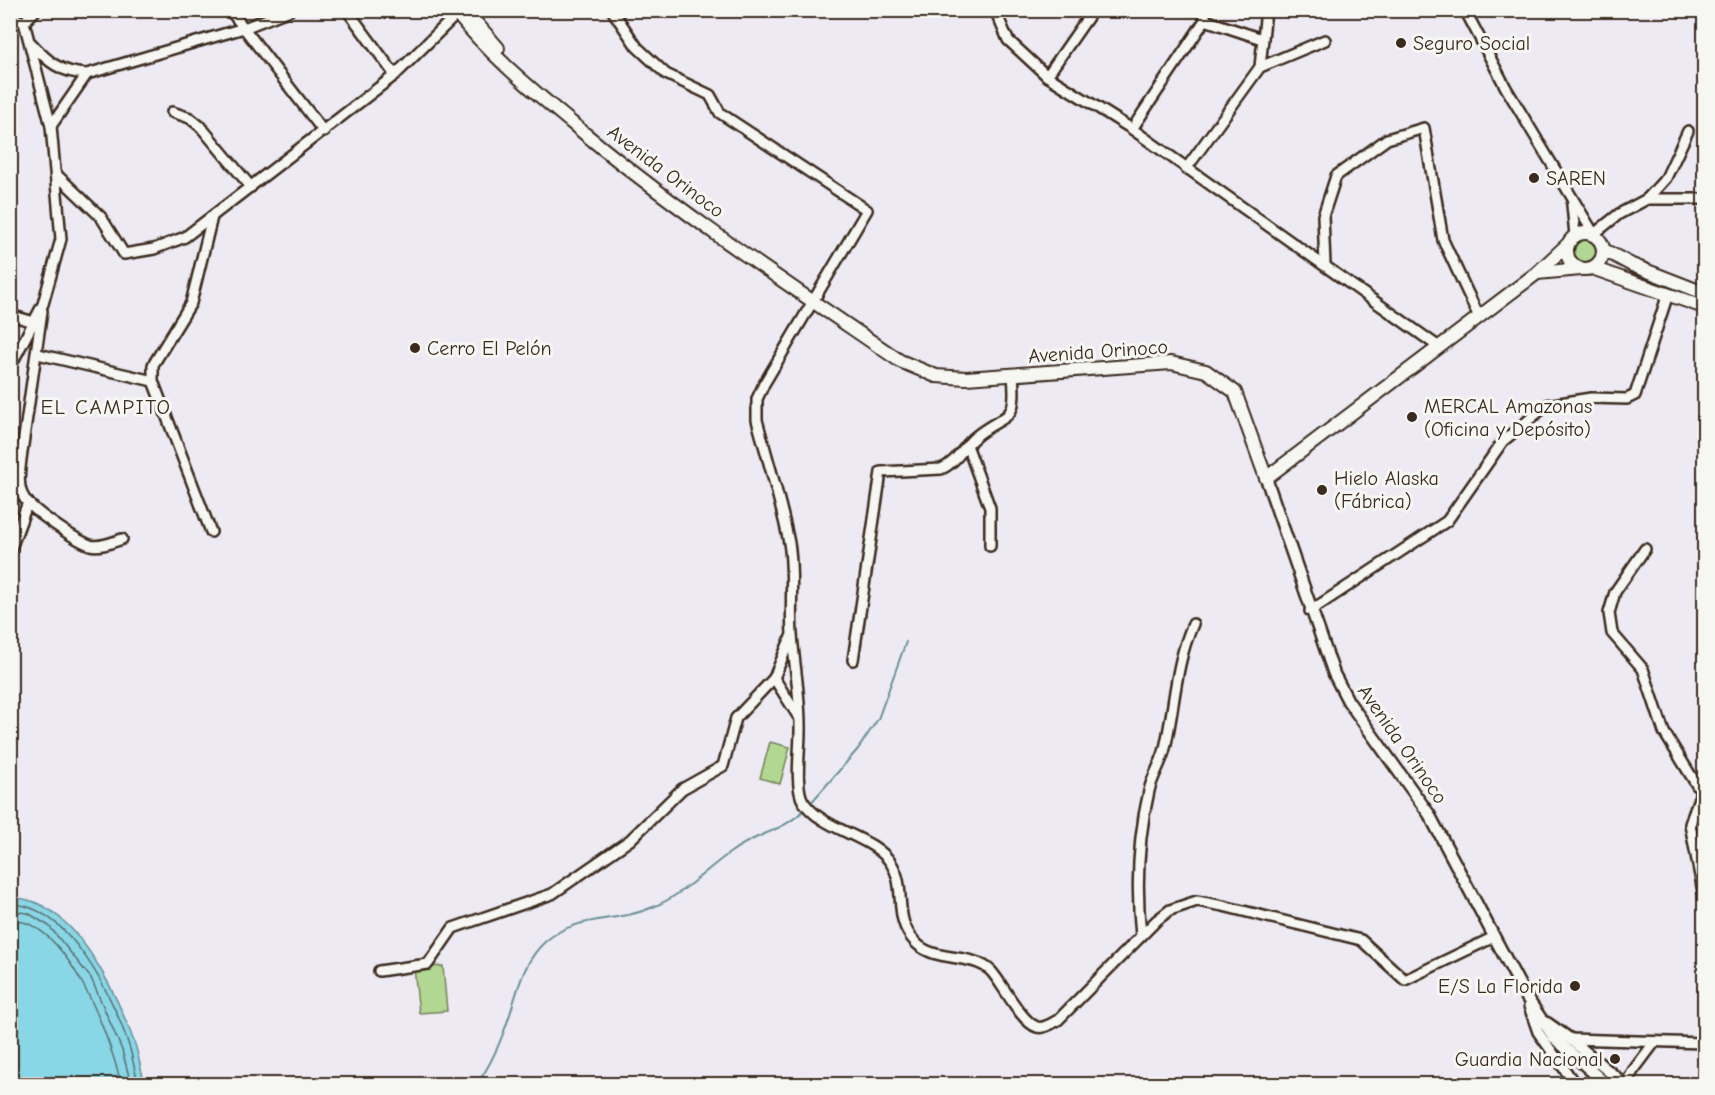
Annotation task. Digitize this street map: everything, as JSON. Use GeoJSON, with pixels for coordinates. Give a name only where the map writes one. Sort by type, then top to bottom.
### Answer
{"type":"FeatureCollection","features":[{"type":"Feature","properties":{"kind":"main road","name":"Avenida Orinoco"},"geometry":{"type":"LineString","coordinates":[[459,12],[505,68],[618,162],[684,212],[900,361],[936,376],[956,377],[1013,376],[1171,363],[1206,371],[1235,392],[1266,478]]}},
{"type":"Feature","properties":{"kind":"main road"},"geometry":{"type":"LineString","coordinates":[[1266,478],[1537,273],[1571,239],[1584,232],[1594,234],[1601,241],[1604,250],[1602,258],[1588,269],[1537,273]]}},
{"type":"Feature","properties":{"kind":"main road"},"geometry":{"type":"LineString","coordinates":[[1571,239],[1570,261],[1704,307]]}},
{"type":"Feature","properties":{"kind":"main road"},"geometry":{"type":"LineString","coordinates":[[1604,250],[1632,266],[1704,293]]}},
{"type":"Feature","properties":{"kind":"street"},"geometry":{"type":"LineString","coordinates":[[24,22],[36,10]]}},
{"type":"Feature","properties":{"kind":"street"},"geometry":{"type":"LineString","coordinates":[[230,10],[324,132]]}},
{"type":"Feature","properties":{"kind":"street"},"geometry":{"type":"LineString","coordinates":[[30,42],[50,63],[69,73],[87,74],[244,28],[290,10]]}},
{"type":"Feature","properties":{"kind":"street"},"geometry":{"type":"LineString","coordinates":[[347,10],[396,75]]}},
{"type":"Feature","properties":{"kind":"street"},"geometry":{"type":"LineString","coordinates":[[612,10],[637,46],[666,74],[710,95],[720,113],[867,210],[757,399],[757,420],[789,545],[792,635],[800,720],[799,791],[804,803],[844,833],[871,845],[890,861],[897,874],[899,907],[904,929],[914,941],[926,952],[969,962],[990,970],[1036,1027],[1045,1027],[1058,1020],[1170,910],[1197,901],[1361,940],[1405,980],[1494,938]]}},
{"type":"Feature","properties":{"kind":"street"},"geometry":{"type":"LineString","coordinates":[[994,10],[1008,40],[1047,76],[1132,129],[1186,170],[1325,265],[1439,347]]}},
{"type":"Feature","properties":{"kind":"street"},"geometry":{"type":"LineString","coordinates":[[1047,76],[1093,10]]}},
{"type":"Feature","properties":{"kind":"street"},"geometry":{"type":"LineString","coordinates":[[1186,170],[1260,67],[1266,10]]}},
{"type":"Feature","properties":{"kind":"street"},"geometry":{"type":"LineString","coordinates":[[1466,10],[1506,88],[1571,200],[1594,234],[1619,214],[1647,199],[1666,178],[1688,131]]}},
{"type":"Feature","properties":{"kind":"street"},"geometry":{"type":"LineString","coordinates":[[57,175],[101,217],[124,254],[153,249],[185,237],[396,75],[459,12]]}},
{"type":"Feature","properties":{"kind":"street"},"geometry":{"type":"LineString","coordinates":[[1132,129],[1205,15],[1262,39]]}},
{"type":"Feature","properties":{"kind":"street"},"geometry":{"type":"LineString","coordinates":[[10,17],[24,22]]}},
{"type":"Feature","properties":{"kind":"street"},"geometry":{"type":"LineString","coordinates":[[24,22],[51,126],[61,239],[43,304],[38,354],[21,459],[22,495],[48,519],[91,545],[105,545],[122,539]]}},
{"type":"Feature","properties":{"kind":"street"},"geometry":{"type":"LineString","coordinates":[[1260,67],[1325,40]]}},
{"type":"Feature","properties":{"kind":"street"},"geometry":{"type":"LineString","coordinates":[[51,126],[87,74]]}},
{"type":"Feature","properties":{"kind":"street"},"geometry":{"type":"LineString","coordinates":[[172,112],[190,118],[201,127],[251,187]]}},
{"type":"Feature","properties":{"kind":"street"},"geometry":{"type":"LineString","coordinates":[[1325,265],[1323,216],[1336,176],[1387,139],[1424,128],[1443,240],[1479,317]]}},
{"type":"Feature","properties":{"kind":"street"},"geometry":{"type":"LineString","coordinates":[[1647,199],[1704,199]]}},
{"type":"Feature","properties":{"kind":"street"},"geometry":{"type":"LineString","coordinates":[[1571,200],[1575,220],[1571,239]]}},
{"type":"Feature","properties":{"kind":"street"},"geometry":{"type":"LineString","coordinates":[[211,532],[153,381],[153,365],[191,303],[212,217]]}},
{"type":"Feature","properties":{"kind":"street"},"geometry":{"type":"LineString","coordinates":[[1310,611],[1448,521],[1503,441],[1547,405],[1591,398],[1627,399],[1635,395],[1668,294]]}},
{"type":"Feature","properties":{"kind":"street"},"geometry":{"type":"LineString","coordinates":[[12,364],[43,304]]}},
{"type":"Feature","properties":{"kind":"street"},"geometry":{"type":"LineString","coordinates":[[10,315],[34,322]]}},
{"type":"Feature","properties":{"kind":"street"},"geometry":{"type":"LineString","coordinates":[[38,354],[153,381]]}},
{"type":"Feature","properties":{"kind":"street"},"geometry":{"type":"LineString","coordinates":[[853,660],[881,472],[941,469],[948,466],[975,437],[1007,419],[1013,409],[1016,396],[1013,376]]}},
{"type":"Feature","properties":{"kind":"street"},"geometry":{"type":"LineString","coordinates":[[967,446],[990,508],[990,546]]}},
{"type":"Feature","properties":{"kind":"street","name":"Avenida Orinoco"},"geometry":{"type":"LineString","coordinates":[[1266,478],[1310,611],[1334,674],[1348,701],[1429,814],[1494,938],[1526,995],[1554,1038],[1606,1084]]}},
{"type":"Feature","properties":{"kind":"street"},"geometry":{"type":"LineString","coordinates":[[10,551],[27,502]]}},
{"type":"Feature","properties":{"kind":"street"},"geometry":{"type":"LineString","coordinates":[[1645,549],[1615,592],[1609,613],[1612,633],[1643,669],[1664,732],[1701,792],[1690,824],[1704,897]]}},
{"type":"Feature","properties":{"kind":"street"},"geometry":{"type":"LineString","coordinates":[[1141,936],[1138,907],[1142,824],[1149,787],[1164,751],[1173,688],[1182,647],[1193,624]]}},
{"type":"Feature","properties":{"kind":"street"},"geometry":{"type":"LineString","coordinates":[[379,971],[428,964],[453,928],[552,894],[630,840],[682,789],[723,766],[736,718],[774,678],[792,635]]}},
{"type":"Feature","properties":{"kind":"street"},"geometry":{"type":"LineString","coordinates":[[774,678],[800,720]]}},
{"type":"Feature","properties":{"kind":"street"},"geometry":{"type":"LineString","coordinates":[[1526,995],[1538,1032],[1575,1084]]}},
{"type":"Feature","properties":{"kind":"street","name":"Avenida Orinoco"},"geometry":{"type":"LineString","coordinates":[[1542,1020],[1570,1039],[1625,1084]]}},
{"type":"Feature","properties":{"kind":"street"},"geometry":{"type":"LineString","coordinates":[[1554,1038],[1704,1043]]}},
{"type":"Feature","properties":{"kind":"street"},"geometry":{"type":"LineString","coordinates":[[1625,1084],[1654,1043]]}},
{"type":"Feature","properties":{"kind":"green space"},"geometry":{"type":"Polygon","coordinates":[[[1585,236],[1595,240],[1599,250],[1595,260],[1585,264],[1575,260],[1571,250],[1575,240],[1585,236]]]}},
{"type":"Feature","properties":{"kind":"green space"},"geometry":{"type":"Polygon","coordinates":[[[770,742],[790,747],[780,784],[760,778],[770,742]]]}},
{"type":"Feature","properties":{"kind":"green space"},"geometry":{"type":"Polygon","coordinates":[[[443,966],[447,1011],[419,1013],[414,968],[443,966]]]}},
{"type":"Feature","properties":{"kind":"water"},"geometry":{"type":"Polygon","coordinates":[[[10,898],[33,901],[54,913],[89,951],[117,1000],[135,1044],[145,1084],[11,1084],[10,898]]]}},
{"type":"Feature","properties":{"kind":"waterway"},"geometry":{"type":"LineString","coordinates":[[809,805],[858,749],[878,719],[906,642]]}},
{"type":"Feature","properties":{"kind":"waterway"},"geometry":{"type":"LineString","coordinates":[[477,1084],[500,1042],[527,966],[546,941],[558,932],[571,927],[640,912],[664,902],[740,846],[788,823],[805,809]]}},
{"type":"Feature","properties":{"kind":"place","name":"Seguro Social"},"geometry":{"type":"Point","coordinates":[1401,43]}},
{"type":"Feature","properties":{"kind":"place","name":"SAREN"},"geometry":{"type":"Point","coordinates":[1534,178]}},
{"type":"Feature","properties":{"kind":"place","name":"Cerro El Pelón"},"geometry":{"type":"Point","coordinates":[415,348]}},
{"type":"Feature","properties":{"kind":"place","name":"MERCAL Amazonas (Oficina y Depósito)"},"geometry":{"type":"Point","coordinates":[1412,417]}},
{"type":"Feature","properties":{"kind":"place","name":"Hielo Alaska (Fábrica)"},"geometry":{"type":"Point","coordinates":[1322,490]}},
{"type":"Feature","properties":{"kind":"place","name":"E/S La Florida"},"geometry":{"type":"Point","coordinates":[1575,986]}},
{"type":"Feature","properties":{"kind":"place","name":"Guardia Nacional"},"geometry":{"type":"Point","coordinates":[1615,1059]}},
{"type":"Feature","properties":{"kind":"district","name":"EL CAMPITO"},"geometry":{"type":"Point","coordinates":[106,407]}}]}
